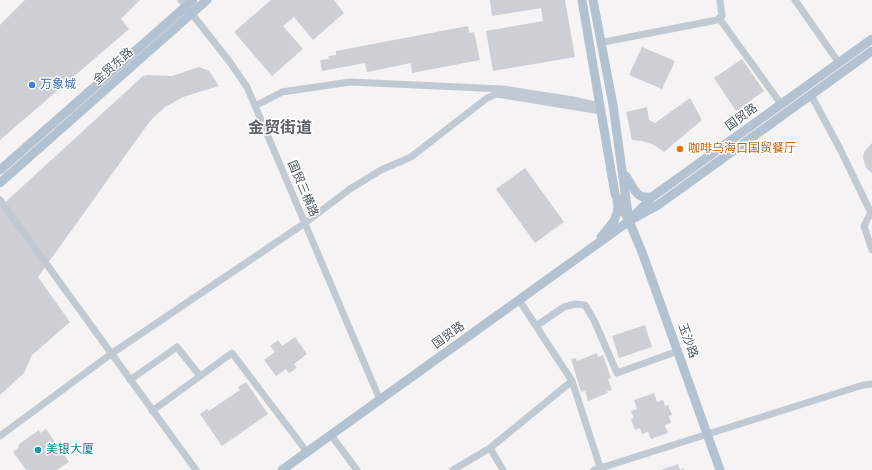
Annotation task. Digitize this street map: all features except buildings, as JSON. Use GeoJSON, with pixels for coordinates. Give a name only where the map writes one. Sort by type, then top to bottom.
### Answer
{"type":"FeatureCollection","features":[{"type":"Feature","properties":{"kind":"main road","name":"金贸东路"},"geometry":{"type":"LineString","coordinates":[[0,184],[208,0]]}},
{"type":"Feature","properties":{"kind":"main road","name":"玉沙路"},"geometry":{"type":"LineString","coordinates":[[582,0],[615,194],[637,240],[720,470]]}},
{"type":"Feature","properties":{"kind":"main road","name":"玉沙路"},"geometry":{"type":"LineString","coordinates":[[593,0],[613,105],[629,221]]}},
{"type":"Feature","properties":{"kind":"main road","name":"金贸东路"},"geometry":{"type":"LineString","coordinates":[[0,170],[186,2]]}},
{"type":"Feature","properties":{"kind":"main road","name":"国贸路"},"geometry":{"type":"LineString","coordinates":[[629,221],[652,197],[872,39]]}},
{"type":"Feature","properties":{"kind":"main road","name":"国贸路"},"geometry":{"type":"LineString","coordinates":[[282,470],[629,221],[658,205],[872,51]]}},
{"type":"Feature","properties":{"kind":"main road"},"geometry":{"type":"LineString","coordinates":[[622,170],[635,191],[643,197],[652,197]]}},
{"type":"Feature","properties":{"kind":"main road"},"geometry":{"type":"LineString","coordinates":[[593,247],[607,230],[617,213],[618,206],[615,194]]}},
{"type":"Feature","properties":{"kind":"main road"},"geometry":{"type":"LineString","coordinates":[[637,240],[635,230],[637,224],[658,205]]}},
{"type":"Feature","properties":{"kind":"street"},"geometry":{"type":"LineString","coordinates":[[604,42],[717,20],[722,16],[720,0]]}},
{"type":"Feature","properties":{"kind":"street"},"geometry":{"type":"LineString","coordinates":[[795,0],[839,63]]}},
{"type":"Feature","properties":{"kind":"street","name":"国贸三横路"},"geometry":{"type":"LineString","coordinates":[[186,2],[192,14],[247,88],[380,400]]}},
{"type":"Feature","properties":{"kind":"street"},"geometry":{"type":"LineString","coordinates":[[719,18],[781,104]]}},
{"type":"Feature","properties":{"kind":"street"},"geometry":{"type":"LineString","coordinates":[[255,106],[282,92],[350,82],[503,89],[573,100],[601,109]]}},
{"type":"Feature","properties":{"kind":"street"},"geometry":{"type":"LineString","coordinates":[[0,436],[111,354],[305,223],[350,189],[381,170],[411,158],[487,98],[498,94],[601,109]]}},
{"type":"Feature","properties":{"kind":"street"},"geometry":{"type":"LineString","coordinates":[[811,95],[871,214],[864,226],[872,250]]}},
{"type":"Feature","properties":{"kind":"street"},"geometry":{"type":"LineString","coordinates":[[0,200],[196,470]]}},
{"type":"Feature","properties":{"kind":"street"},"geometry":{"type":"LineString","coordinates":[[519,300],[572,381],[601,469]]}},
{"type":"Feature","properties":{"kind":"street"},"geometry":{"type":"LineString","coordinates":[[536,326],[564,307],[575,304],[585,305],[594,320],[617,373],[678,351]]}},
{"type":"Feature","properties":{"kind":"street"},"geometry":{"type":"LineString","coordinates":[[130,380],[177,347],[200,376]]}},
{"type":"Feature","properties":{"kind":"street"},"geometry":{"type":"LineString","coordinates":[[152,411],[232,353],[307,452]]}},
{"type":"Feature","properties":{"kind":"street"},"geometry":{"type":"LineString","coordinates":[[452,470],[490,448],[572,381]]}},
{"type":"Feature","properties":{"kind":"street"},"geometry":{"type":"LineString","coordinates":[[594,470],[863,385],[872,384]]}},
{"type":"Feature","properties":{"kind":"street"},"geometry":{"type":"LineString","coordinates":[[331,435],[358,470]]}},
{"type":"Feature","properties":{"kind":"street"},"geometry":{"type":"LineString","coordinates":[[490,448],[503,470]]}},
{"type":"Feature","properties":{"kind":"place","name":"万象城"},"geometry":{"type":"Point","coordinates":[32,85]}},
{"type":"Feature","properties":{"kind":"place","name":"咖啡乌海口国贸餐厅"},"geometry":{"type":"Point","coordinates":[680,149]}},
{"type":"Feature","properties":{"kind":"place","name":"美银大厦"},"geometry":{"type":"Point","coordinates":[38,450]}},
{"type":"Feature","properties":{"kind":"district","name":"金贸街道"},"geometry":{"type":"Point","coordinates":[280,129]}}]}
